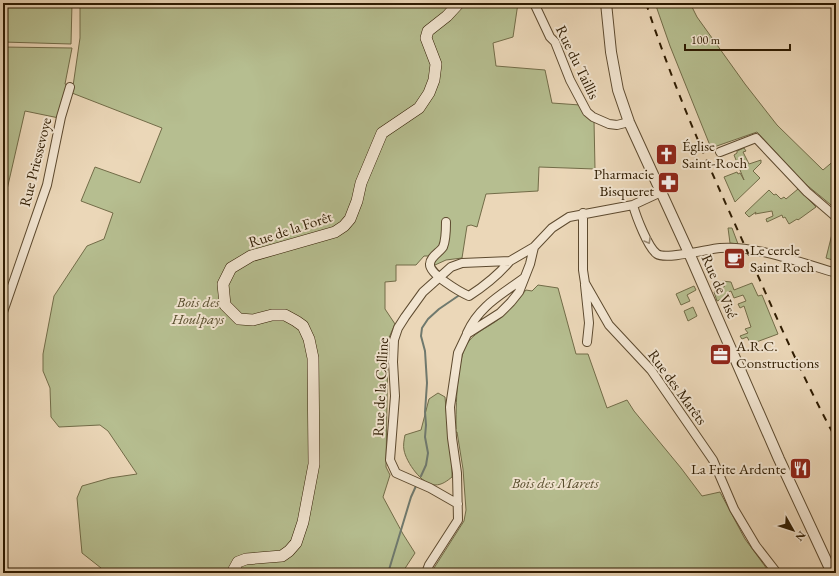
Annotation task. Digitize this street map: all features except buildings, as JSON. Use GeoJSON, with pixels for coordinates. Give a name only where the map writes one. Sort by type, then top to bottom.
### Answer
{"type":"FeatureCollection","features":[{"type":"Feature","properties":{"kind":"main road","name":"Rue de la Forêt"},"geometry":{"type":"LineString","coordinates":[[232,573],[238,562],[246,559],[282,556],[296,543],[303,522],[314,464],[313,358],[310,339],[303,326],[285,315],[272,315],[253,320],[239,319],[226,305],[223,284],[231,268],[251,256],[336,232],[350,219],[357,200],[360,183],[382,134],[419,108],[429,93],[434,80],[436,64],[426,38],[428,30],[447,16],[459,3]]}},
{"type":"Feature","properties":{"kind":"street","name":"Rue de Visé"},"geometry":{"type":"LineString","coordinates":[[606,3],[611,52],[618,90],[629,122],[689,253],[779,459],[832,573]]}},
{"type":"Feature","properties":{"kind":"street","name":"Rue du Taillis"},"geometry":{"type":"LineString","coordinates":[[534,4],[550,37],[555,42],[570,80],[587,112],[593,117],[609,124],[617,125],[629,122]]}},
{"type":"Feature","properties":{"kind":"street","name":"Rue Priessevoye"},"geometry":{"type":"LineString","coordinates":[[3,312],[6,293],[46,185],[61,117],[70,86]]}},
{"type":"Feature","properties":{"kind":"street"},"geometry":{"type":"LineString","coordinates":[[720,152],[756,138],[807,192],[836,217]]}},
{"type":"Feature","properties":{"kind":"street","name":"Rue de la Colline"},"geometry":{"type":"LineString","coordinates":[[458,504],[430,488],[396,473],[390,460],[395,396],[393,362],[394,340],[398,328],[424,292],[451,267],[462,263],[510,261],[534,247],[561,220],[569,216],[633,205],[661,192]]}},
{"type":"Feature","properties":{"kind":"street"},"geometry":{"type":"LineString","coordinates":[[633,205],[644,234],[656,254],[666,256],[721,248],[746,249],[788,258],[836,272]]}},
{"type":"Feature","properties":{"kind":"street","name":"Rue des Marêts"},"geometry":{"type":"LineString","coordinates":[[583,213],[583,270],[585,283],[609,325],[651,370],[712,460],[734,509],[756,546],[777,573]]}},
{"type":"Feature","properties":{"kind":"street"},"geometry":{"type":"LineString","coordinates":[[446,222],[444,245],[442,249],[431,259],[430,264],[431,269],[448,285],[469,296],[510,261]]}},
{"type":"Feature","properties":{"kind":"street"},"geometry":{"type":"LineString","coordinates":[[467,334],[500,313],[519,292],[533,255],[534,247]]}},
{"type":"Feature","properties":{"kind":"street"},"geometry":{"type":"LineString","coordinates":[[426,573],[429,565],[458,520],[456,461],[452,438],[450,407],[458,353],[473,320],[487,305],[524,277]]}},
{"type":"Feature","properties":{"kind":"street"},"geometry":{"type":"LineString","coordinates":[[585,283],[589,323],[587,342]]}},
{"type":"Feature","properties":{"kind":"green space"},"geometry":{"type":"Polygon","coordinates":[[[3,3],[72,3],[71,44],[3,42],[3,3]]]}},
{"type":"Feature","properties":{"kind":"green space","name":"Bois des Houlpays"},"geometry":{"type":"Polygon","coordinates":[[[80,3],[518,3],[513,37],[493,43],[496,66],[545,70],[552,103],[580,105],[594,120],[595,169],[539,167],[538,191],[486,194],[477,227],[471,225],[467,226],[462,258],[446,260],[435,265],[430,256],[424,256],[416,265],[396,265],[396,281],[385,282],[385,309],[395,324],[388,340],[386,467],[390,475],[383,497],[415,553],[402,573],[105,573],[82,553],[77,498],[82,486],[110,478],[137,474],[108,431],[100,425],[59,427],[51,417],[50,388],[43,371],[43,354],[54,296],[87,246],[104,239],[113,213],[81,201],[95,167],[140,183],[162,128],[72,93],[80,38],[80,3]]]}},
{"type":"Feature","properties":{"kind":"green space"},"geometry":{"type":"Polygon","coordinates":[[[655,3],[690,3],[697,17],[745,84],[777,125],[823,170],[836,159],[836,209],[803,182],[757,132],[711,148],[670,46],[655,3]]]}},
{"type":"Feature","properties":{"kind":"green space"},"geometry":{"type":"Polygon","coordinates":[[[3,47],[72,48],[65,84],[67,85],[59,118],[25,111],[3,207],[3,47]]]}},
{"type":"Feature","properties":{"kind":"green space"},"geometry":{"type":"Polygon","coordinates":[[[744,148],[746,151],[743,152],[749,164],[761,160],[761,163],[753,171],[760,178],[735,202],[724,177],[737,172],[738,174],[740,173],[744,180],[734,155],[737,151],[744,148]]]}},
{"type":"Feature","properties":{"kind":"green space"},"geometry":{"type":"Polygon","coordinates":[[[798,189],[816,207],[798,220],[797,219],[789,224],[782,215],[767,222],[766,219],[773,216],[772,211],[755,214],[756,212],[749,217],[745,213],[769,190],[781,199],[784,197],[786,199],[798,189]]]}},
{"type":"Feature","properties":{"kind":"green space"},"geometry":{"type":"Polygon","coordinates":[[[728,228],[732,228],[738,244],[730,243],[728,228]]]}},
{"type":"Feature","properties":{"kind":"green space"},"geometry":{"type":"Polygon","coordinates":[[[833,230],[836,232],[836,261],[826,258],[833,230]]]}},
{"type":"Feature","properties":{"kind":"green space"},"geometry":{"type":"Polygon","coordinates":[[[722,281],[731,282],[734,290],[752,283],[758,296],[762,295],[778,334],[751,344],[747,337],[742,339],[740,336],[748,333],[745,329],[751,327],[744,306],[740,308],[738,304],[746,301],[743,295],[734,298],[731,291],[726,293],[728,297],[717,301],[714,292],[725,286],[722,281]]]}},
{"type":"Feature","properties":{"kind":"green space","name":"Bois des Marets"},"geometry":{"type":"Polygon","coordinates":[[[538,285],[558,288],[576,354],[588,354],[607,408],[627,400],[634,411],[702,496],[720,492],[745,539],[770,573],[432,573],[464,521],[466,510],[463,469],[457,432],[448,434],[452,460],[452,477],[438,485],[430,484],[425,481],[411,466],[404,450],[405,435],[421,430],[429,399],[438,393],[445,397],[448,431],[456,429],[459,370],[461,358],[465,348],[476,334],[503,316],[526,290],[532,291],[538,285]]]}},
{"type":"Feature","properties":{"kind":"green space"},"geometry":{"type":"Polygon","coordinates":[[[694,286],[696,290],[687,295],[690,301],[681,305],[676,294],[694,286]]]}},
{"type":"Feature","properties":{"kind":"green space"},"geometry":{"type":"Polygon","coordinates":[[[693,307],[697,316],[688,321],[684,311],[693,307]]]}},
{"type":"Feature","properties":{"kind":"waterway"},"geometry":{"type":"LineString","coordinates":[[421,476],[426,465],[428,453],[425,437],[427,383],[425,351],[421,336],[422,328],[428,319],[439,309],[461,294]]}},
{"type":"Feature","properties":{"kind":"waterway"},"geometry":{"type":"LineString","coordinates":[[388,573],[411,497],[416,486]]}},
{"type":"Feature","properties":{"kind":"railway"},"geometry":{"type":"LineString","coordinates":[[646,3],[679,95],[704,155],[788,343],[836,439]]}},
{"type":"Feature","properties":{"kind":"place","name":"Église Saint-Roch"},"geometry":{"type":"Point","coordinates":[667,154]}},
{"type":"Feature","properties":{"kind":"place","name":"Pharmacie Bisqueret"},"geometry":{"type":"Point","coordinates":[669,182]}},
{"type":"Feature","properties":{"kind":"place","name":"Le cercle Saint Roch"},"geometry":{"type":"Point","coordinates":[735,258]}},
{"type":"Feature","properties":{"kind":"place","name":"A.R.C. Constructions"},"geometry":{"type":"Point","coordinates":[720,354]}},
{"type":"Feature","properties":{"kind":"place","name":"La Frite Ardente"},"geometry":{"type":"Point","coordinates":[801,468]}}]}
